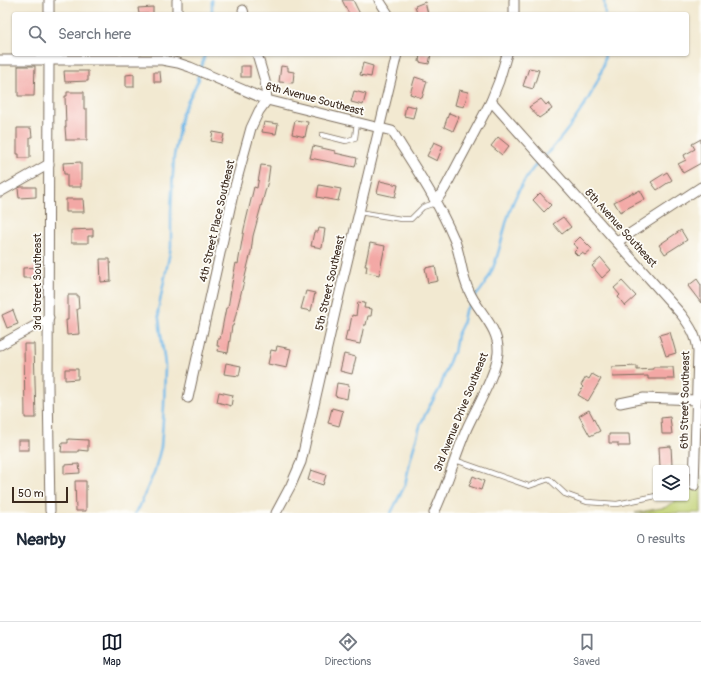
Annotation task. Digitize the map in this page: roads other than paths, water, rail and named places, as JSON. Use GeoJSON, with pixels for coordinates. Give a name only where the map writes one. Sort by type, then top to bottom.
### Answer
{"type":"FeatureCollection","features":[{"type":"Feature","properties":{"kind":"street"},"geometry":{"type":"LineString","coordinates":[[48,0],[48,12]]}},
{"type":"Feature","properties":{"kind":"street"},"geometry":{"type":"LineString","coordinates":[[177,0],[177,12]]}},
{"type":"Feature","properties":{"kind":"street"},"geometry":{"type":"LineString","coordinates":[[380,0],[387,12]]}},
{"type":"Feature","properties":{"kind":"street"},"geometry":{"type":"LineString","coordinates":[[514,0],[514,12]]}},
{"type":"Feature","properties":{"kind":"street"},"geometry":{"type":"LineString","coordinates":[[258,56],[265,81],[267,100]]}},
{"type":"Feature","properties":{"kind":"street","name":"5th Street Southeast"},"geometry":{"type":"LineString","coordinates":[[276,513],[301,462],[305,438],[397,56]]}},
{"type":"Feature","properties":{"kind":"street"},"geometry":{"type":"LineString","coordinates":[[435,202],[446,188],[491,101],[506,56]]}},
{"type":"Feature","properties":{"kind":"street","name":"8th Avenue Southeast"},"geometry":{"type":"LineString","coordinates":[[0,60],[49,57],[162,60],[178,58],[267,100],[392,131],[447,222],[454,240],[468,289],[472,298],[488,320]]}},
{"type":"Feature","properties":{"kind":"street","name":"3rd Street Southeast"},"geometry":{"type":"LineString","coordinates":[[49,57],[48,386],[50,511]]}},
{"type":"Feature","properties":{"kind":"street","name":"4th Street Place Southeast"},"geometry":{"type":"LineString","coordinates":[[188,398],[234,190],[251,128],[259,110],[267,100]]}},
{"type":"Feature","properties":{"kind":"street","name":"8th Avenue Southeast"},"geometry":{"type":"LineString","coordinates":[[491,101],[699,336]]}},
{"type":"Feature","properties":{"kind":"street"},"geometry":{"type":"LineString","coordinates":[[0,192],[49,164]]}},
{"type":"Feature","properties":{"kind":"street"},"geometry":{"type":"LineString","coordinates":[[617,242],[701,187]]}},
{"type":"Feature","properties":{"kind":"street"},"geometry":{"type":"LineString","coordinates":[[0,345],[49,318]]}},
{"type":"Feature","properties":{"kind":"street","name":"3rd Avenue Drive Southeast"},"geometry":{"type":"LineString","coordinates":[[434,513],[467,428],[494,368],[498,352],[496,336],[488,320]]}},
{"type":"Feature","properties":{"kind":"street","name":"6th Street Southeast"},"geometry":{"type":"LineString","coordinates":[[692,486],[698,460],[697,400],[699,336]]}},
{"type":"Feature","properties":{"kind":"street"},"geometry":{"type":"LineString","coordinates":[[620,403],[644,398],[697,400]]}},
{"type":"Feature","properties":{"kind":"lane"},"geometry":{"type":"LineString","coordinates":[[322,136],[346,141],[355,138],[357,122]]}},
{"type":"Feature","properties":{"kind":"lane"},"geometry":{"type":"LineString","coordinates":[[359,212],[401,219],[411,219],[423,207],[435,202]]}},
{"type":"Feature","properties":{"kind":"lane"},"geometry":{"type":"LineString","coordinates":[[455,460],[529,486],[549,479],[565,494],[587,502],[617,504],[653,497]]}},
{"type":"Feature","properties":{"kind":"waterway"},"geometry":{"type":"LineString","coordinates":[[212,0],[212,12]]}},
{"type":"Feature","properties":{"kind":"waterway"},"geometry":{"type":"LineString","coordinates":[[604,0],[605,12]]}},
{"type":"Feature","properties":{"kind":"waterway"},"geometry":{"type":"LineString","coordinates":[[201,69],[204,56]]}},
{"type":"Feature","properties":{"kind":"waterway"},"geometry":{"type":"LineString","coordinates":[[544,157],[563,136],[591,95],[603,67],[605,56]]}},
{"type":"Feature","properties":{"kind":"waterway"},"geometry":{"type":"LineString","coordinates":[[135,513],[139,508],[155,470],[161,447],[165,365],[158,311],[171,247],[174,156],[182,113],[199,79],[197,79],[199,74]]}},
{"type":"Feature","properties":{"kind":"waterway"},"geometry":{"type":"LineString","coordinates":[[474,298],[480,291],[494,267],[513,202],[522,184],[540,160]]}},
{"type":"Feature","properties":{"kind":"waterway"},"geometry":{"type":"LineString","coordinates":[[391,513],[405,485],[421,423],[440,388],[452,354],[454,353],[457,335],[462,325],[465,311],[472,302]]}}]}
